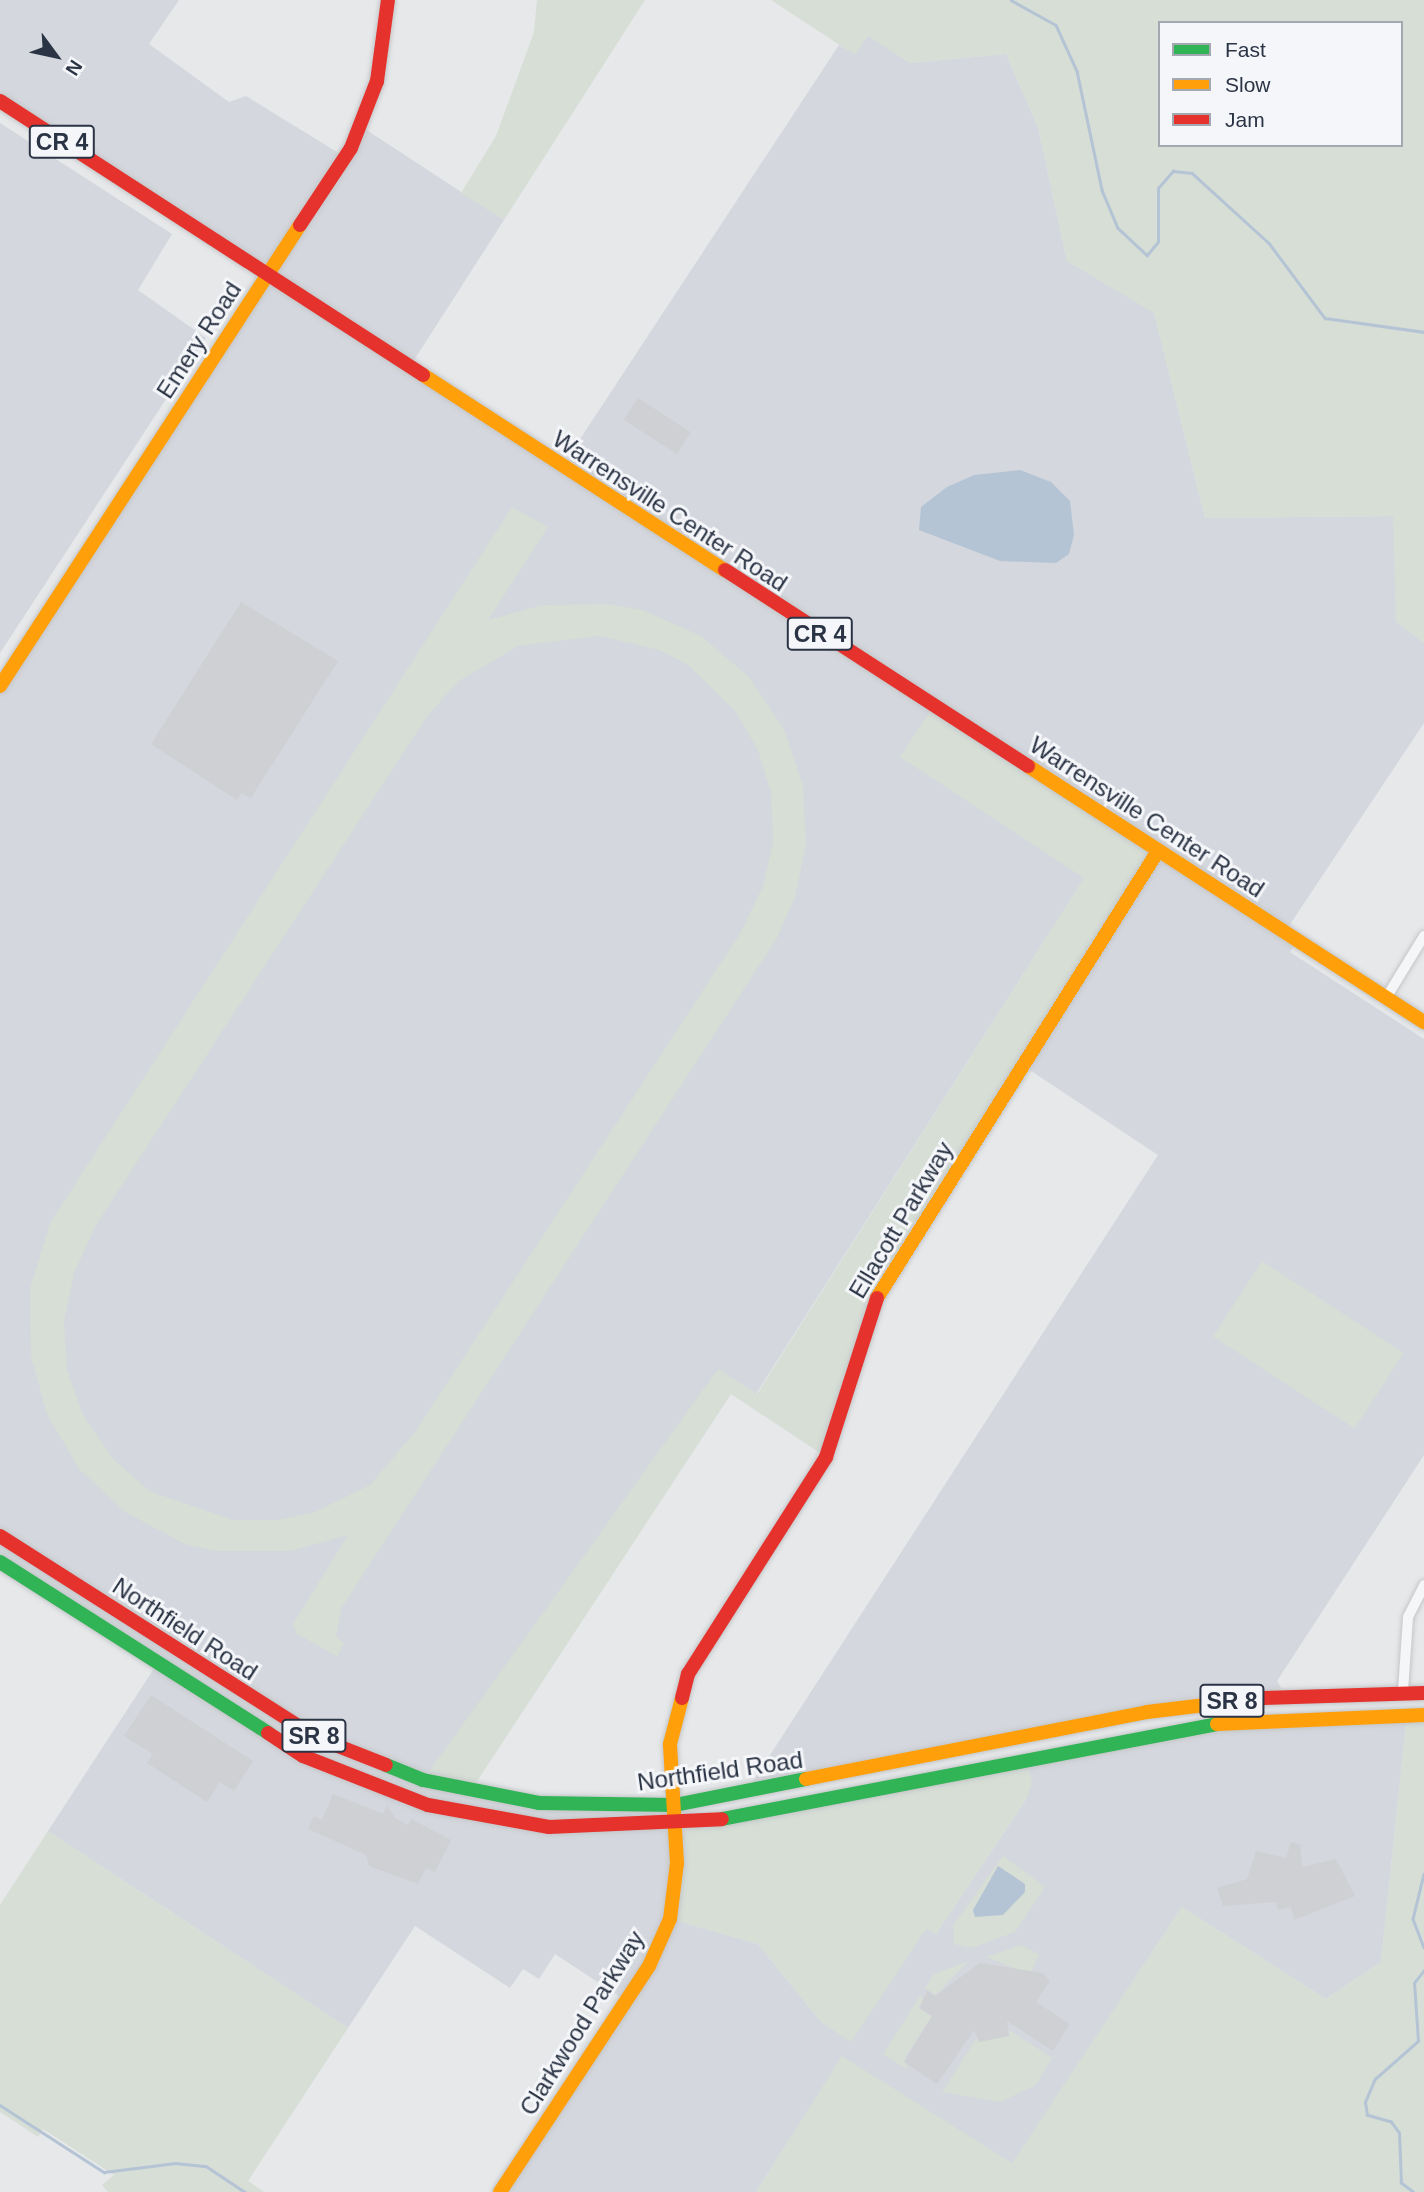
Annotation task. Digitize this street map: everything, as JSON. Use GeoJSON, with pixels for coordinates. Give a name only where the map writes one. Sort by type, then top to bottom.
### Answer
{"type":"FeatureCollection","features":[{"type":"Feature","properties":{"kind":"main road","name":"Emery Road"},"geometry":{"type":"LineString","coordinates":[[0,686],[362,127],[381,67],[388,0]]}},
{"type":"Feature","properties":{"kind":"main road","name":"Warrensville Center Road"},"geometry":{"type":"LineString","coordinates":[[0,101],[1424,1022]]}},
{"type":"Feature","properties":{"kind":"main road","name":"Ellacott Parkway"},"geometry":{"type":"LineString","coordinates":[[676,1826],[670,1744],[682,1687],[826,1457],[878,1294],[1158,851]]}},
{"type":"Feature","properties":{"kind":"main road","name":"Northfield Road"},"geometry":{"type":"LineString","coordinates":[[0,1536],[298,1728],[403,1774],[516,1801],[675,1805],[1147,1713],[1259,1698],[1403,1691],[1424,1693]]}},
{"type":"Feature","properties":{"kind":"main road","name":"Northfield Road"},"geometry":{"type":"LineString","coordinates":[[0,1562],[303,1756],[402,1797],[549,1827],[676,1826],[1231,1721],[1424,1715]]}},
{"type":"Feature","properties":{"kind":"main road"},"geometry":{"type":"LineString","coordinates":[[60,1600],[71,1583]]}},
{"type":"Feature","properties":{"kind":"main road"},"geometry":{"type":"LineString","coordinates":[[149,1658],[161,1640]]}},
{"type":"Feature","properties":{"kind":"main road","name":"Clarkwood Parkway"},"geometry":{"type":"LineString","coordinates":[[500,2192],[660,1948],[677,1887],[676,1826]]}},
{"type":"Feature","properties":{"kind":"street"},"geometry":{"type":"LineString","coordinates":[[1386,998],[1424,936]]}},
{"type":"Feature","properties":{"kind":"street"},"geometry":{"type":"LineString","coordinates":[[1403,1691],[1408,1617],[1424,1586]]}},
{"type":"Feature","properties":{"kind":"shaded area"},"geometry":{"type":"Polygon","coordinates":[[[0,0],[179,0],[149,44],[229,102],[246,96],[345,157],[362,127],[504,220],[409,368],[561,468],[839,45],[855,54],[868,35],[910,63],[1006,54],[1038,127],[1067,261],[1154,312],[1205,518],[1394,516],[1396,621],[1424,643],[1424,723],[1285,932],[1297,941],[1290,952],[1424,1039],[1424,1455],[1277,1681],[1282,1689],[1191,1698],[750,1786],[1158,1155],[1022,1065],[1118,825],[756,1394],[718,1370],[470,1792],[675,1805],[671,1919],[758,1944],[822,2023],[926,1928],[936,1934],[1027,1798],[1026,1758],[1150,1733],[1407,1715],[1381,1962],[1326,1999],[1182,1907],[1012,2164],[842,2057],[756,2192],[500,2192],[625,2000],[555,1954],[539,1979],[523,1969],[510,1988],[415,1926],[348,2028],[48,1831],[157,1664],[0,1562],[0,688],[268,276],[0,101],[0,0]]]}},
{"type":"Feature","properties":{"kind":"shaded area"},"geometry":{"type":"Polygon","coordinates":[[[537,0],[645,0],[504,220],[461,193],[496,136],[534,32],[537,0]]]}},
{"type":"Feature","properties":{"kind":"shaded area"},"geometry":{"type":"Polygon","coordinates":[[[771,0],[1424,0],[1424,643],[1396,621],[1393,516],[1205,518],[1154,313],[1067,261],[1038,127],[1006,54],[910,63],[868,36],[855,55],[771,0]]]}},
{"type":"Feature","properties":{"kind":"shaded area"},"geometry":{"type":"Polygon","coordinates":[[[0,123],[172,234],[138,290],[206,338],[0,653],[0,123]]]}},
{"type":"Feature","properties":{"kind":"shaded area"},"geometry":{"type":"Polygon","coordinates":[[[512,507],[548,527],[488,620],[542,605],[609,604],[643,610],[701,636],[748,676],[784,729],[803,785],[806,845],[795,897],[777,938],[342,1607],[336,1636],[344,1644],[337,1656],[297,1634],[293,1624],[348,1535],[290,1551],[216,1551],[185,1544],[125,1512],[79,1469],[47,1414],[31,1356],[30,1289],[50,1223],[512,507]],[[600,636],[518,646],[459,681],[428,715],[96,1225],[74,1273],[64,1322],[67,1370],[83,1415],[114,1460],[151,1492],[234,1520],[277,1520],[315,1512],[370,1485],[415,1432],[741,932],[763,886],[773,842],[771,793],[758,750],[736,712],[688,665],[659,650],[600,636]]]}},
{"type":"Feature","properties":{"kind":"shaded area"},"geometry":{"type":"Polygon","coordinates":[[[933,707],[1158,851],[878,1294],[826,1457],[731,1394],[470,1792],[423,1780],[718,1369],[757,1394],[1084,878],[900,757],[933,707]]]}},
{"type":"Feature","properties":{"kind":"shaded area"},"geometry":{"type":"Polygon","coordinates":[[[1262,1261],[1404,1353],[1355,1429],[1213,1336],[1262,1261]]]}},
{"type":"Feature","properties":{"kind":"shaded area"},"geometry":{"type":"Polygon","coordinates":[[[1407,1715],[1424,1715],[1424,2192],[756,2192],[842,2056],[1012,2163],[1182,1907],[1326,1999],[1381,1962],[1407,1715]]]}},
{"type":"Feature","properties":{"kind":"shaded area"},"geometry":{"type":"Polygon","coordinates":[[[1026,1758],[1032,1782],[1027,1798],[936,1934],[926,1929],[851,2042],[822,2023],[758,1944],[670,1919],[676,1826],[1026,1758]]]}},
{"type":"Feature","properties":{"kind":"shaded area"},"geometry":{"type":"Polygon","coordinates":[[[48,1831],[348,2028],[248,2181],[264,2192],[108,2192],[102,2185],[114,2175],[43,2129],[38,2137],[0,2112],[0,1905],[48,1831]]]}},
{"type":"Feature","properties":{"kind":"shaded area"},"geometry":{"type":"Polygon","coordinates":[[[1003,1856],[1045,1887],[1015,1932],[971,1948],[954,1944],[953,1925],[1003,1856]]]}},
{"type":"Feature","properties":{"kind":"shaded area"},"geometry":{"type":"Polygon","coordinates":[[[1020,1945],[1039,1954],[1030,1975],[987,1957],[1020,1945]]]}},
{"type":"Feature","properties":{"kind":"shaded area"},"geometry":{"type":"Polygon","coordinates":[[[968,1961],[936,1995],[925,1988],[934,1974],[968,1961]]]}},
{"type":"Feature","properties":{"kind":"shaded area"},"geometry":{"type":"Polygon","coordinates":[[[920,1996],[925,1999],[919,2008],[932,2016],[905,2057],[908,2070],[883,2054],[920,1996]]]}},
{"type":"Feature","properties":{"kind":"shaded area"},"geometry":{"type":"Polygon","coordinates":[[[1009,2030],[1052,2058],[1036,2085],[1000,2102],[942,2092],[976,2039],[1009,2036],[1009,2030]]]}},
{"type":"Feature","properties":{"kind":"water"},"geometry":{"type":"Polygon","coordinates":[[[1020,470],[1051,482],[1070,501],[1074,535],[1069,554],[1056,563],[1000,561],[919,530],[921,507],[947,487],[974,475],[1020,470]]]}},
{"type":"Feature","properties":{"kind":"water"},"geometry":{"type":"Polygon","coordinates":[[[998,1866],[1025,1884],[1025,1892],[1003,1915],[975,1917],[973,1910],[998,1866]]]}},
{"type":"Feature","properties":{"kind":"building"},"geometry":{"type":"Polygon","coordinates":[[[638,398],[691,432],[677,454],[624,420],[638,398]]]}},
{"type":"Feature","properties":{"kind":"building"},"geometry":{"type":"Polygon","coordinates":[[[241,602],[338,661],[251,798],[242,793],[237,800],[151,744],[241,602]]]}},
{"type":"Feature","properties":{"kind":"building"},"geometry":{"type":"Polygon","coordinates":[[[151,1695],[253,1761],[234,1791],[220,1782],[207,1802],[147,1763],[153,1754],[124,1736],[151,1695]]]}},
{"type":"Feature","properties":{"kind":"building"},"geometry":{"type":"Polygon","coordinates":[[[333,1794],[383,1814],[387,1805],[395,1818],[408,1825],[411,1819],[451,1840],[435,1872],[426,1868],[418,1884],[369,1866],[366,1855],[308,1829],[314,1816],[322,1820],[333,1794]]]}},
{"type":"Feature","properties":{"kind":"building"},"geometry":{"type":"Polygon","coordinates":[[[1291,1842],[1300,1845],[1302,1867],[1336,1859],[1355,1896],[1294,1920],[1291,1907],[1278,1910],[1276,1902],[1223,1906],[1217,1888],[1247,1879],[1256,1851],[1286,1858],[1291,1842]]]}},
{"type":"Feature","properties":{"kind":"building"},"geometry":{"type":"Polygon","coordinates":[[[980,1963],[1043,1973],[1050,1981],[1036,2002],[1070,2024],[1053,2051],[1007,2021],[1009,2036],[979,2042],[974,2030],[937,2084],[904,2062],[932,2016],[919,2008],[927,1991],[935,1996],[980,1963]]]}},
{"type":"Feature","properties":{"kind":"waterway"},"geometry":{"type":"LineString","coordinates":[[1011,0],[1056,25],[1077,71],[1102,190],[1118,228],[1147,255],[1158,242],[1158,188],[1173,171],[1192,173],[1269,243],[1325,318],[1424,332]]}},
{"type":"Feature","properties":{"kind":"waterway"},"geometry":{"type":"LineString","coordinates":[[1424,1874],[1413,1919],[1424,1947]]}},
{"type":"Feature","properties":{"kind":"waterway"},"geometry":{"type":"LineString","coordinates":[[1413,2192],[1401,2183],[1399,2133],[1391,2122],[1367,2115],[1365,2102],[1375,2079],[1418,2041],[1414,1983],[1424,1970]]}},
{"type":"Feature","properties":{"kind":"waterway"},"geometry":{"type":"LineString","coordinates":[[0,2105],[104,2172],[175,2163],[206,2166],[245,2192]]}},
{"type":"Feature","properties":{"kind":"traffic: fast"},"geometry":{"type":"LineString","coordinates":[[0,1562],[268,1733]]}},
{"type":"Feature","properties":{"kind":"traffic: fast"},"geometry":{"type":"LineString","coordinates":[[722,1819],[1217,1724]]}},
{"type":"Feature","properties":{"kind":"traffic: fast"},"geometry":{"type":"LineString","coordinates":[[386,1765],[423,1780],[539,1803],[675,1805],[806,1779]]}},
{"type":"Feature","properties":{"kind":"traffic: slow"},"geometry":{"type":"LineString","coordinates":[[0,686],[300,225]]}},
{"type":"Feature","properties":{"kind":"traffic: slow"},"geometry":{"type":"LineString","coordinates":[[423,375],[725,570]]}},
{"type":"Feature","properties":{"kind":"traffic: slow"},"geometry":{"type":"LineString","coordinates":[[1028,766],[1424,1022]]}},
{"type":"Feature","properties":{"kind":"traffic: slow"},"geometry":{"type":"LineString","coordinates":[[877,1298],[1158,851]]}},
{"type":"Feature","properties":{"kind":"traffic: slow"},"geometry":{"type":"LineString","coordinates":[[500,2192],[649,1966],[670,1919],[677,1863],[670,1744],[682,1698]]}},
{"type":"Feature","properties":{"kind":"traffic: slow"},"geometry":{"type":"LineString","coordinates":[[806,1779],[1147,1712],[1263,1698]]}},
{"type":"Feature","properties":{"kind":"traffic: slow"},"geometry":{"type":"LineString","coordinates":[[1217,1724],[1424,1715]]}},
{"type":"Feature","properties":{"kind":"traffic: jam"},"geometry":{"type":"LineString","coordinates":[[300,225],[351,148],[377,81],[388,0]]}},
{"type":"Feature","properties":{"kind":"traffic: jam"},"geometry":{"type":"LineString","coordinates":[[0,101],[423,375]]}},
{"type":"Feature","properties":{"kind":"traffic: jam"},"geometry":{"type":"LineString","coordinates":[[725,570],[1028,766]]}},
{"type":"Feature","properties":{"kind":"traffic: jam"},"geometry":{"type":"LineString","coordinates":[[682,1698],[688,1674],[826,1457],[877,1298]]}},
{"type":"Feature","properties":{"kind":"traffic: jam"},"geometry":{"type":"LineString","coordinates":[[0,1536],[315,1737],[386,1765]]}},
{"type":"Feature","properties":{"kind":"traffic: jam"},"geometry":{"type":"LineString","coordinates":[[1263,1698],[1424,1693]]}},
{"type":"Feature","properties":{"kind":"traffic: jam"},"geometry":{"type":"LineString","coordinates":[[268,1733],[303,1756],[428,1805],[549,1827],[722,1819]]}}]}
